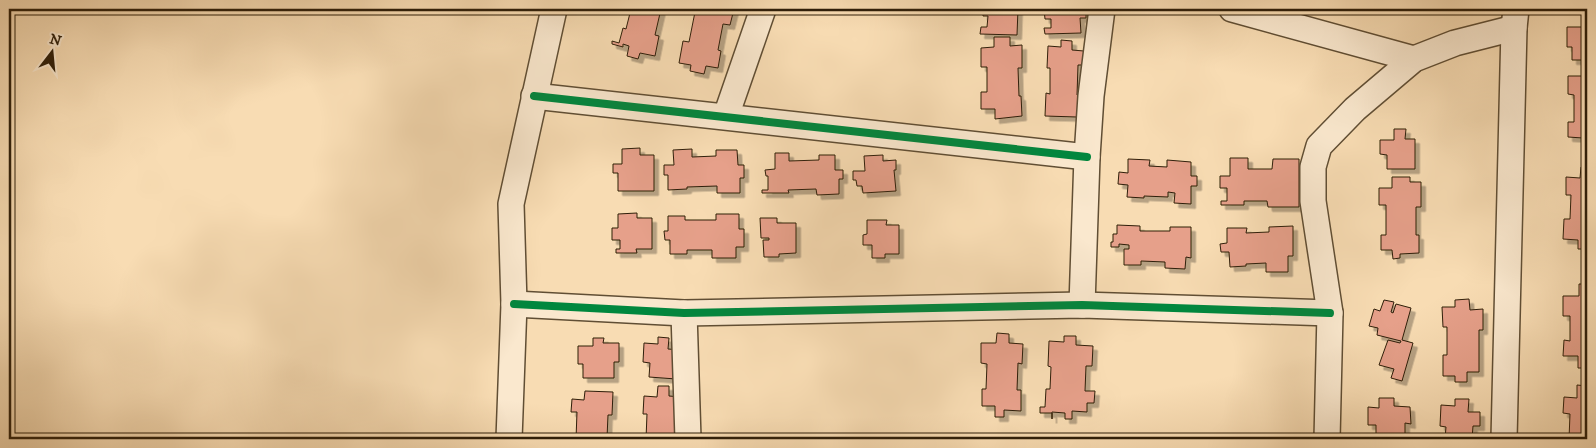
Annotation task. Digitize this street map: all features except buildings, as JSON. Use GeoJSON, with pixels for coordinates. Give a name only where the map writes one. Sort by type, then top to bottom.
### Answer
{"type":"FeatureCollection","features":[{"type":"Feature","properties":{"kind":"street"},"geometry":{"type":"LineString","coordinates":[[509,439],[514,304],[511,204],[554,9]]}},
{"type":"Feature","properties":{"kind":"street"},"geometry":{"type":"LineString","coordinates":[[726,116],[764,9]]}},
{"type":"Feature","properties":{"kind":"street"},"geometry":{"type":"LineString","coordinates":[[1082,306],[1091,96],[1102,9]]}},
{"type":"Feature","properties":{"kind":"street"},"geometry":{"type":"LineString","coordinates":[[1232,9],[1414,59]]}},
{"type":"Feature","properties":{"kind":"street"},"geometry":{"type":"LineString","coordinates":[[1327,439],[1330,313],[1313,201],[1313,166],[1319,146],[1331,132],[1414,59],[1515,18],[1504,439]]}},
{"type":"Feature","properties":{"kind":"street"},"geometry":{"type":"LineString","coordinates":[[534,96],[726,116],[1087,158]]}},
{"type":"Feature","properties":{"kind":"street"},"geometry":{"type":"LineString","coordinates":[[514,304],[684,313],[1082,306],[1330,313]]}},
{"type":"Feature","properties":{"kind":"street"},"geometry":{"type":"LineString","coordinates":[[684,313],[688,439]]}},
{"type":"Feature","properties":{"kind":"cycle path"},"geometry":{"type":"LineString","coordinates":[[534,96],[1087,157]]}},
{"type":"Feature","properties":{"kind":"cycle path"},"geometry":{"type":"LineString","coordinates":[[514,304],[684,313],[1082,305],[1330,313]]}}]}
